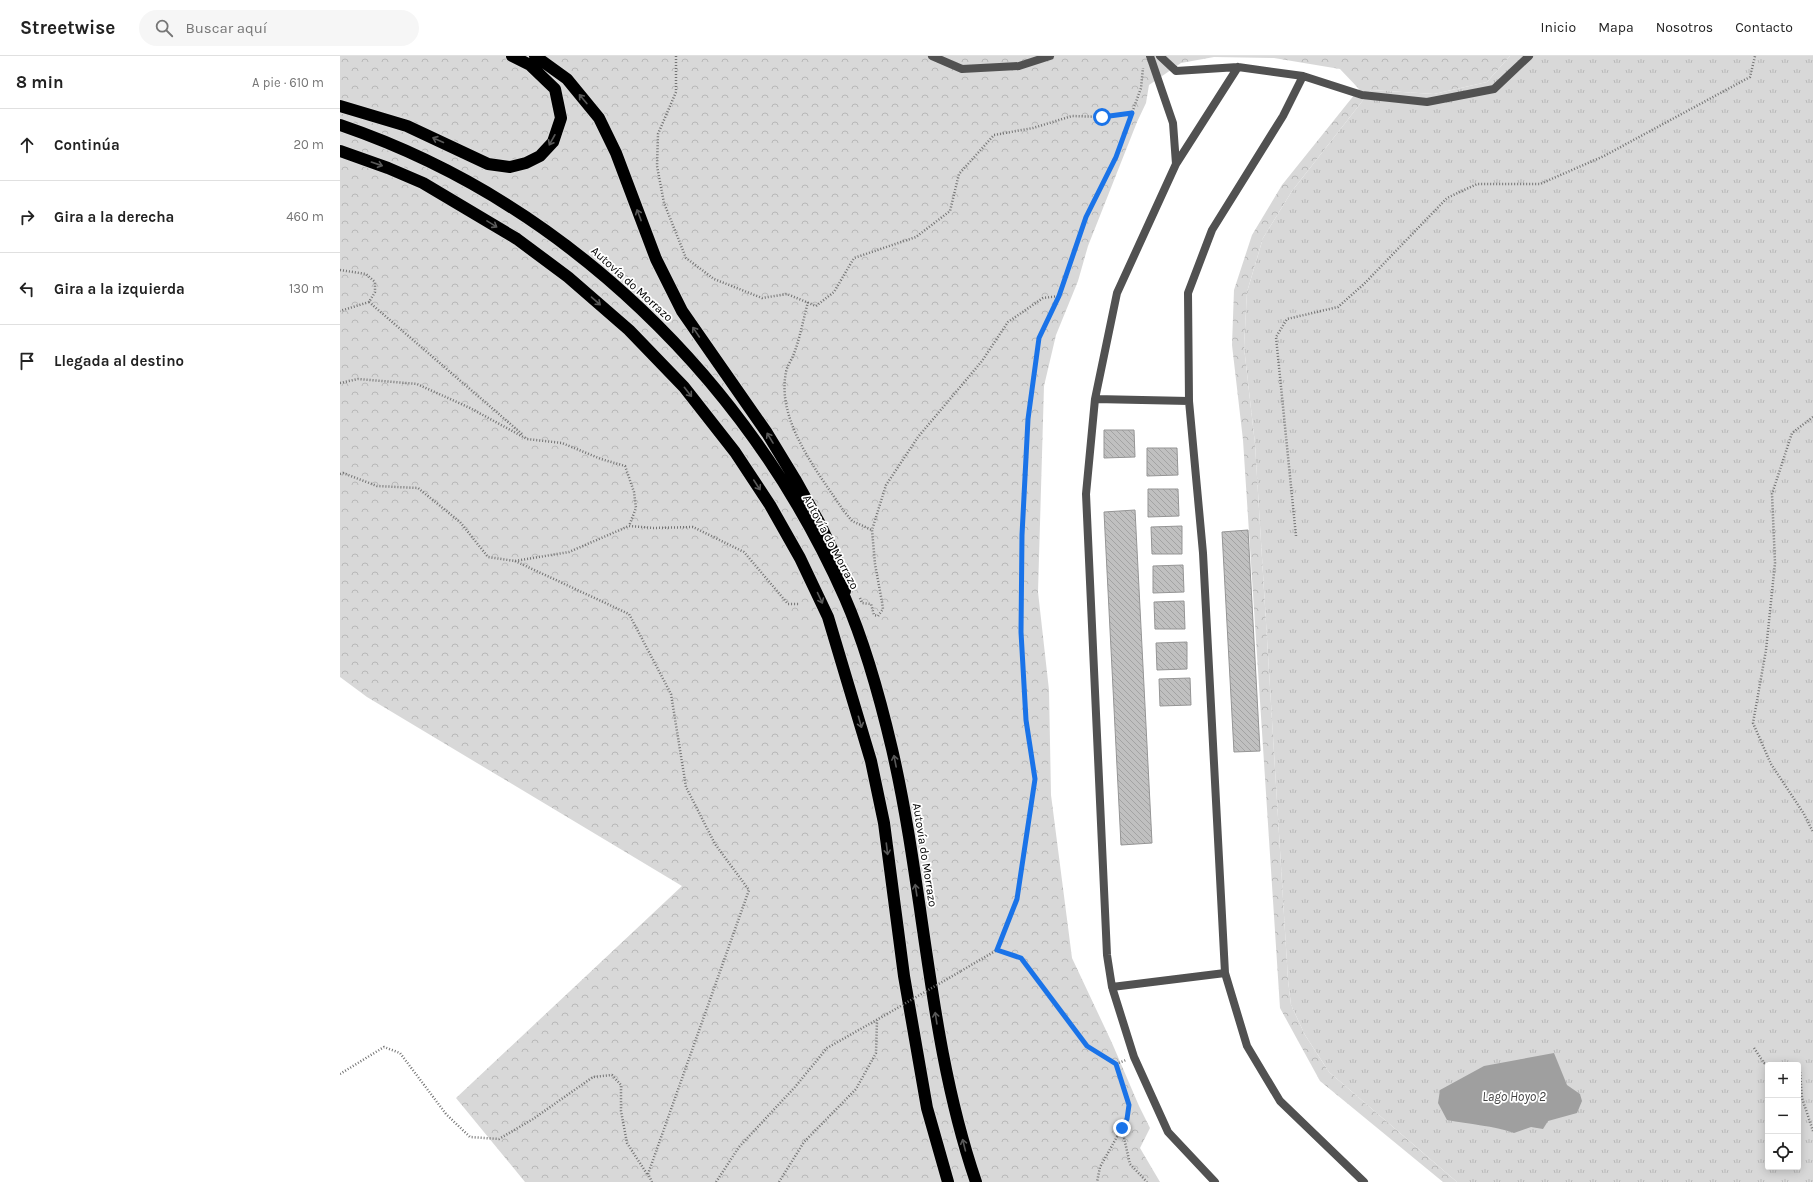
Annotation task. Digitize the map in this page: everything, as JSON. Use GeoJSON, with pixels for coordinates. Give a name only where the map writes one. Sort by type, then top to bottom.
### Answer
{"type":"FeatureCollection","features":[{"type":"Feature","properties":{"kind":"highway"},"geometry":{"type":"LineString","coordinates":[[340,106],[407,126],[488,164],[510,167],[526,163],[540,156],[553,142],[561,118],[555,89],[530,65],[512,56]]}},
{"type":"Feature","properties":{"kind":"highway"},"geometry":{"type":"LineString","coordinates":[[535,56],[567,79],[599,118],[616,152],[656,259],[682,311],[767,433],[799,486],[820,524],[843,572],[845,599]]}},
{"type":"Feature","properties":{"kind":"highway","name":"Autovía do Morrazo"},"geometry":{"type":"LineString","coordinates":[[340,125],[371,135],[414,154],[465,180],[558,239],[592,265],[630,298],[684,352],[746,428],[789,492],[810,528],[845,599],[865,652],[892,750],[904,811],[939,1036],[956,1111],[976,1182]]}},
{"type":"Feature","properties":{"kind":"highway"},"geometry":{"type":"LineString","coordinates":[[340,151],[388,168],[424,183],[517,239],[568,277],[629,330],[684,387],[735,452],[770,505],[800,558],[828,617],[871,761],[884,823],[904,976],[927,1108],[948,1182]]}},
{"type":"Feature","properties":{"kind":"street"},"geometry":{"type":"LineString","coordinates":[[932,56],[962,69],[1019,66],[1050,56]]}},
{"type":"Feature","properties":{"kind":"street"},"geometry":{"type":"LineString","coordinates":[[1150,56],[1173,123],[1176,164]]}},
{"type":"Feature","properties":{"kind":"street"},"geometry":{"type":"LineString","coordinates":[[1160,56],[1176,71],[1238,67],[1303,76],[1362,95],[1427,102],[1494,89],[1529,56]]}},
{"type":"Feature","properties":{"kind":"street"},"geometry":{"type":"LineString","coordinates":[[1214,1182],[1168,1132],[1134,1058],[1112,987],[1107,955],[1086,494],[1094,400],[1117,293],[1176,164],[1238,67]]}},
{"type":"Feature","properties":{"kind":"street"},"geometry":{"type":"LineString","coordinates":[[1303,76],[1283,116],[1212,230],[1188,293],[1189,401],[1203,561],[1225,973],[1247,1046],[1280,1101],[1364,1182]]}},
{"type":"Feature","properties":{"kind":"street"},"geometry":{"type":"LineString","coordinates":[[1094,400],[1189,401]]}},
{"type":"Feature","properties":{"kind":"street"},"geometry":{"type":"LineString","coordinates":[[1112,987],[1225,973]]}},
{"type":"Feature","properties":{"kind":"path"},"geometry":{"type":"LineString","coordinates":[[676,56],[676,92],[658,134],[657,166],[664,203],[686,258],[714,278],[762,298],[787,294],[816,306],[834,292],[854,258],[916,237],[950,211],[959,174],[994,135],[1033,128],[1072,116],[1102,117],[1132,113]]}},
{"type":"Feature","properties":{"kind":"path"},"geometry":{"type":"LineString","coordinates":[[1296,536],[1276,337],[1287,319],[1338,307],[1364,284],[1447,198],[1477,184],[1540,184],[1604,156],[1750,77],[1754,56]]}},
{"type":"Feature","properties":{"kind":"path"},"geometry":{"type":"LineString","coordinates":[[716,1182],[739,1147],[795,1087],[827,1048],[878,1020],[997,950],[1017,899],[1035,779],[1026,720],[1021,632],[1022,535],[1027,434],[1039,338],[1059,296],[1086,217],[1116,157],[1141,88],[1144,64]]}},
{"type":"Feature","properties":{"kind":"path"},"geometry":{"type":"LineString","coordinates":[[340,270],[366,274],[375,282],[375,292],[370,302],[340,311]]}},
{"type":"Feature","properties":{"kind":"path"},"geometry":{"type":"LineString","coordinates":[[858,597],[862,603],[871,604],[874,615],[880,615],[883,609],[875,564],[872,530],[886,485],[918,437],[982,360],[1008,322],[1043,298],[1059,296]]}},
{"type":"Feature","properties":{"kind":"path"},"geometry":{"type":"LineString","coordinates":[[370,302],[527,439]]}},
{"type":"Feature","properties":{"kind":"path"},"geometry":{"type":"LineString","coordinates":[[808,302],[794,355],[786,371],[784,391],[790,423],[798,440],[843,510],[852,521],[872,530]]}},
{"type":"Feature","properties":{"kind":"path"},"geometry":{"type":"LineString","coordinates":[[340,383],[358,379],[416,384],[470,408],[527,439],[562,443],[601,459],[625,466],[634,492],[636,508],[628,526]]}},
{"type":"Feature","properties":{"kind":"path"},"geometry":{"type":"LineString","coordinates":[[1813,417],[1792,433],[1772,494],[1775,562],[1766,650],[1753,722],[1771,764],[1804,814],[1813,832]]}},
{"type":"Feature","properties":{"kind":"path"},"geometry":{"type":"LineString","coordinates":[[340,474],[343,473],[378,486],[418,488],[460,522],[488,557],[515,561],[629,614],[671,694],[686,787],[715,844],[749,890],[648,1174]]}},
{"type":"Feature","properties":{"kind":"path"},"geometry":{"type":"LineString","coordinates":[[515,561],[569,552],[628,526],[654,528],[693,527],[744,552],[788,604],[800,604]]}},
{"type":"Feature","properties":{"kind":"path"},"geometry":{"type":"LineString","coordinates":[[997,950],[1021,958],[1087,1046],[1116,1064],[1129,1105],[1127,1119],[1100,1167],[1097,1182]]}},
{"type":"Feature","properties":{"kind":"path"},"geometry":{"type":"LineString","coordinates":[[779,1182],[804,1142],[856,1089],[876,1053],[878,1020]]}},
{"type":"Feature","properties":{"kind":"path"},"geometry":{"type":"LineString","coordinates":[[340,1074],[384,1047],[400,1053],[446,1114],[470,1137],[499,1139],[533,1119],[592,1077],[612,1075],[621,1084],[622,1111],[627,1143],[652,1182]]}},
{"type":"Feature","properties":{"kind":"path"},"geometry":{"type":"LineString","coordinates":[[1754,1048],[1765,1063]]}},
{"type":"Feature","properties":{"kind":"path"},"geometry":{"type":"LineString","coordinates":[[1801,1084],[1802,1098],[1813,1131]]}},
{"type":"Feature","properties":{"kind":"path"},"geometry":{"type":"LineString","coordinates":[[1122,1128],[1130,1164],[1147,1182]]}},
{"type":"Feature","properties":{"kind":"green space"},"geometry":{"type":"Polygon","coordinates":[[[340,56],[1510,56],[1487,82],[1434,94],[1371,90],[1292,191],[1263,238],[1247,292],[1244,347],[1255,444],[1288,980],[1291,1005],[1305,1035],[1329,1072],[1457,1182],[1443,1182],[1320,1081],[1280,1008],[1243,440],[1232,345],[1234,290],[1252,235],[1282,185],[1359,89],[1340,69],[1274,58],[1214,57],[1181,63],[1149,85],[1146,103],[1088,246],[1078,281],[1056,335],[1044,386],[1038,592],[1049,690],[1051,795],[1072,958],[1150,1128],[1140,1148],[1160,1182],[525,1182],[456,1098],[682,886],[367,697],[340,677],[340,56]]]}},
{"type":"Feature","properties":{"kind":"green space"},"geometry":{"type":"Polygon","coordinates":[[[1510,56],[1813,56],[1813,1182],[1457,1182],[1329,1072],[1305,1035],[1291,1005],[1288,980],[1255,444],[1244,347],[1247,292],[1263,238],[1292,191],[1371,90],[1434,94],[1487,82],[1510,56]]]}},
{"type":"Feature","properties":{"kind":"water","name":"Lago Hoyo 2"},"geometry":{"type":"Polygon","coordinates":[[[1554,1053],[1567,1085],[1580,1094],[1582,1101],[1577,1113],[1548,1121],[1543,1129],[1531,1127],[1514,1133],[1490,1127],[1447,1120],[1438,1103],[1440,1090],[1484,1066],[1554,1053]]]}},
{"type":"Feature","properties":{"kind":"building"},"geometry":{"type":"Polygon","coordinates":[[[1104,430],[1134,430],[1135,457],[1104,458],[1104,430]]]}},
{"type":"Feature","properties":{"kind":"building"},"geometry":{"type":"Polygon","coordinates":[[[1147,448],[1177,448],[1178,475],[1147,476],[1147,448]]]}},
{"type":"Feature","properties":{"kind":"building"},"geometry":{"type":"Polygon","coordinates":[[[1148,489],[1178,489],[1179,516],[1148,517],[1148,489]]]}},
{"type":"Feature","properties":{"kind":"building"},"geometry":{"type":"Polygon","coordinates":[[[1135,510],[1152,843],[1121,845],[1104,512],[1135,510]]]}},
{"type":"Feature","properties":{"kind":"building"},"geometry":{"type":"Polygon","coordinates":[[[1182,526],[1182,554],[1152,554],[1151,527],[1182,526]]]}},
{"type":"Feature","properties":{"kind":"building"},"geometry":{"type":"Polygon","coordinates":[[[1248,530],[1260,751],[1234,752],[1222,532],[1248,530]]]}},
{"type":"Feature","properties":{"kind":"building"},"geometry":{"type":"Polygon","coordinates":[[[1183,565],[1184,592],[1153,593],[1153,566],[1183,565]]]}},
{"type":"Feature","properties":{"kind":"building"},"geometry":{"type":"Polygon","coordinates":[[[1184,601],[1185,629],[1155,629],[1154,602],[1184,601]]]}},
{"type":"Feature","properties":{"kind":"building"},"geometry":{"type":"Polygon","coordinates":[[[1187,642],[1187,669],[1157,670],[1156,643],[1187,642]]]}},
{"type":"Feature","properties":{"kind":"building"},"geometry":{"type":"Polygon","coordinates":[[[1190,678],[1191,705],[1160,706],[1159,679],[1190,678]]]}},
{"type":"Feature","properties":{"kind":"route"},"geometry":{"type":"LineString","coordinates":[[1102,117],[1132,113],[1116,157],[1086,217],[1059,296],[1039,338],[1028,419],[1022,535],[1021,632],[1026,720],[1035,779],[1017,899],[997,950],[1021,958],[1087,1046],[1116,1064],[1129,1105],[1127,1119],[1122,1128]]}}]}
